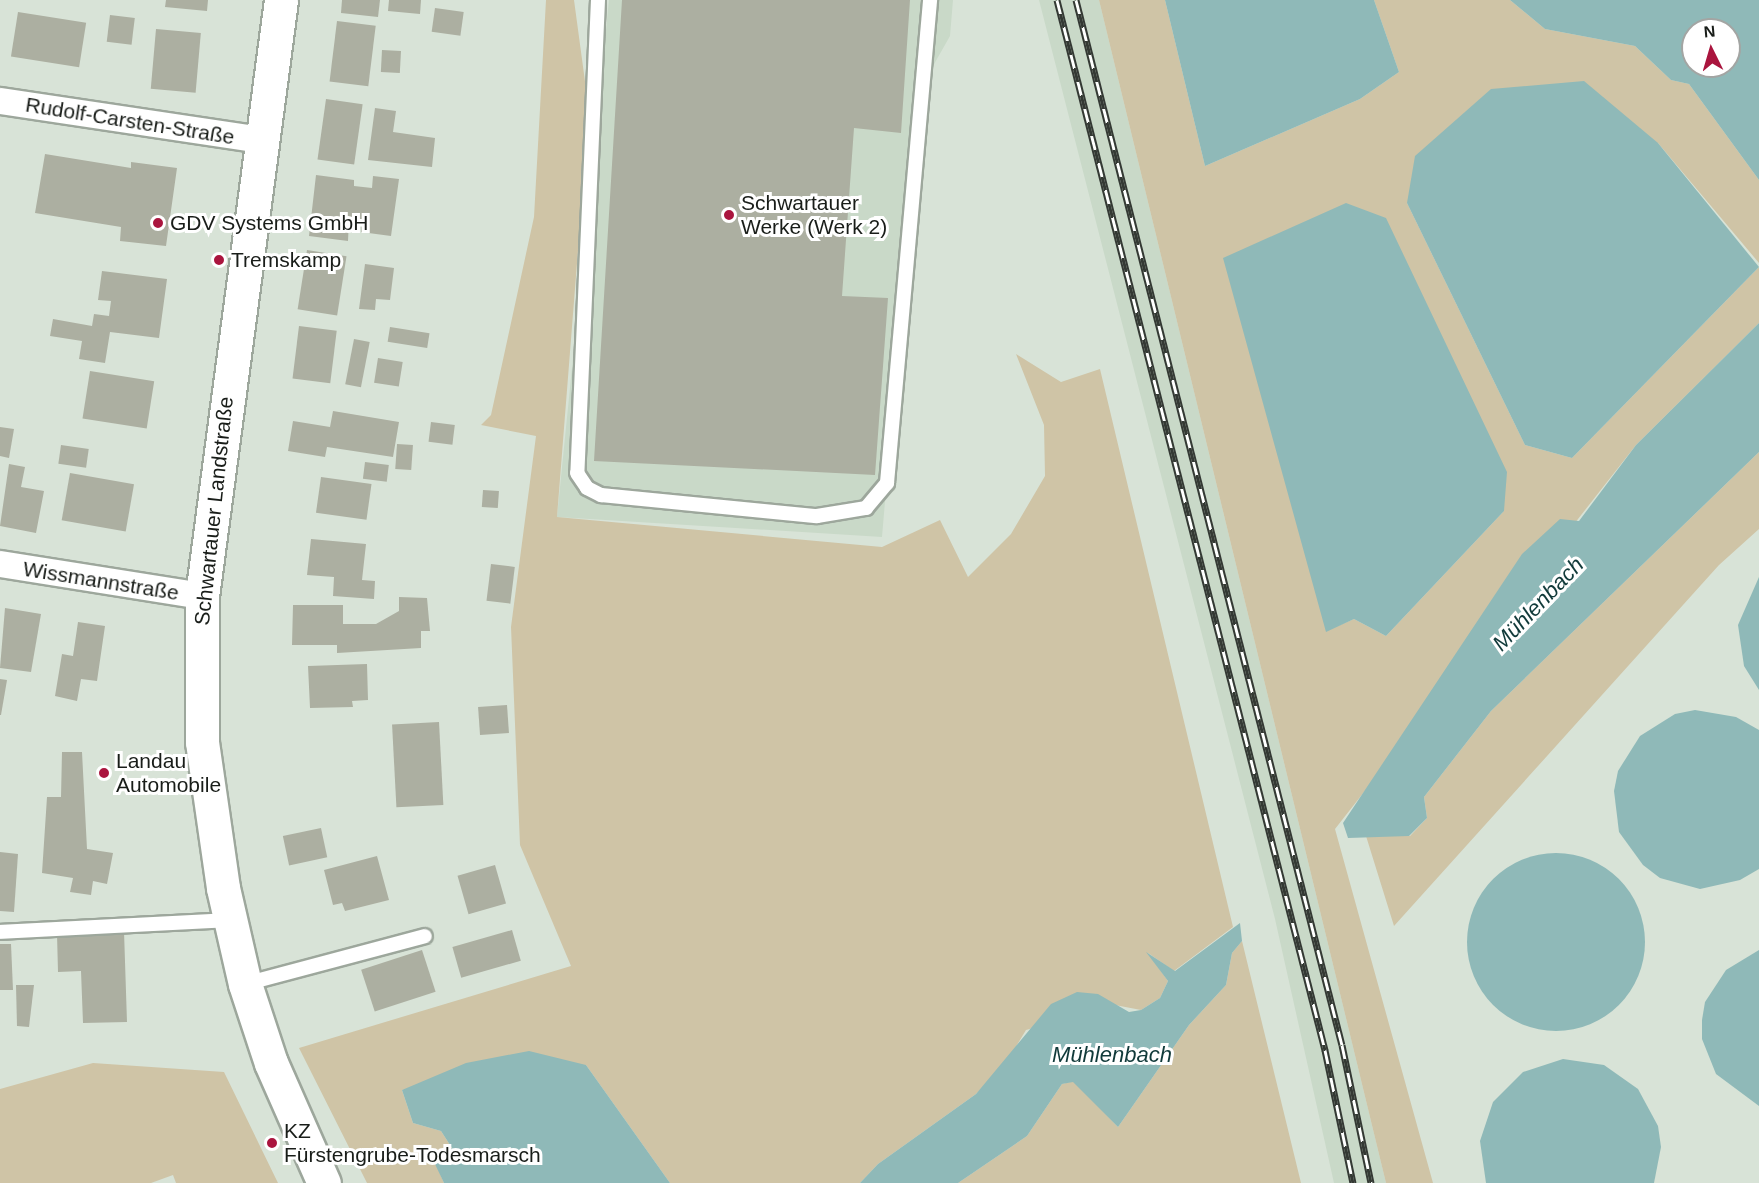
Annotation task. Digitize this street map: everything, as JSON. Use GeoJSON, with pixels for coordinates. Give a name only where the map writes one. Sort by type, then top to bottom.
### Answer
{"type":"FeatureCollection","features":[{"type":"Feature","properties":{"kind":"main road"},"geometry":{"type":"LineString","coordinates":[[261,140],[281,0]]}},
{"type":"Feature","properties":{"kind":"main road","name":"Schwartauer Landstraße"},"geometry":{"type":"LineString","coordinates":[[261,140],[230,360],[202,596],[202,742],[229,920],[245,984],[270,1063],[324,1183]]}},
{"type":"Feature","properties":{"kind":"street","name":"Rudolf-Carsten-Straße"},"geometry":{"type":"LineString","coordinates":[[0,101],[261,140]]}},
{"type":"Feature","properties":{"kind":"street","name":"Wissmannstraße"},"geometry":{"type":"LineString","coordinates":[[0,564],[202,596]]}},
{"type":"Feature","properties":{"kind":"lane"},"geometry":{"type":"LineString","coordinates":[[598,0],[574,455],[578,473],[587,488],[601,495],[817,516],[866,508],[887,483],[930,0]]}},
{"type":"Feature","properties":{"kind":"lane"},"geometry":{"type":"LineString","coordinates":[[0,932],[229,920]]}},
{"type":"Feature","properties":{"kind":"lane"},"geometry":{"type":"LineString","coordinates":[[245,984],[425,936]]}},
{"type":"Feature","properties":{"kind":"shaded area"},"geometry":{"type":"Polygon","coordinates":[[[546,0],[574,0],[589,111],[557,517],[882,547],[940,520],[968,577],[1011,534],[1045,476],[1044,425],[1016,354],[1061,382],[1100,369],[1233,927],[1174,971],[1148,953],[1168,981],[1160,998],[1141,1010],[1115,1005],[1026,1030],[1006,1063],[976,1094],[878,1164],[860,1183],[670,1183],[586,1065],[402,1090],[413,1123],[441,1131],[452,1148],[435,1162],[444,1183],[367,1183],[299,1048],[571,966],[520,845],[511,627],[536,436],[481,425],[491,415],[534,217],[546,0]]]}},
{"type":"Feature","properties":{"kind":"shaded area","name":"Schwartauer Werke (Werk 2)"},"geometry":{"type":"Polygon","coordinates":[[[609,0],[953,0],[950,36],[920,89],[882,537],[557,517],[609,0]]]}},
{"type":"Feature","properties":{"kind":"shaded area"},"geometry":{"type":"Polygon","coordinates":[[[1039,0],[1099,0],[1386,1183],[1334,1183],[1275,919],[1039,0]]]}},
{"type":"Feature","properties":{"kind":"shaded area"},"geometry":{"type":"Polygon","coordinates":[[[1099,0],[1165,0],[1205,166],[1360,99],[1399,72],[1374,0],[1510,0],[1545,29],[1635,46],[1671,80],[1689,84],[1759,180],[1759,263],[1658,143],[1407,203],[1525,445],[1572,458],[1759,267],[1759,323],[1636,445],[1335,829],[1433,1183],[1386,1183],[1099,0]],[[1504,511],[1326,631],[1354,619],[1386,636],[1504,511]]]}},
{"type":"Feature","properties":{"kind":"shaded area"},"geometry":{"type":"Polygon","coordinates":[[[1759,452],[1759,529],[1719,565],[1394,926],[1366,836],[1410,836],[1427,818],[1424,797],[1491,711],[1759,452]]]}},
{"type":"Feature","properties":{"kind":"shaded area"},"geometry":{"type":"Polygon","coordinates":[[[1242,941],[1301,1183],[958,1183],[1027,1136],[1062,1084],[1074,1081],[1118,1127],[1189,1025],[1226,985],[1232,953],[1242,941]]]}},
{"type":"Feature","properties":{"kind":"shaded area"},"geometry":{"type":"Polygon","coordinates":[[[93,1063],[224,1072],[278,1183],[176,1183],[173,1175],[151,1183],[0,1183],[0,1089],[93,1063]]]}},
{"type":"Feature","properties":{"kind":"water"},"geometry":{"type":"Polygon","coordinates":[[[1165,0],[1374,0],[1399,72],[1360,99],[1205,166],[1165,0]]]}},
{"type":"Feature","properties":{"kind":"water"},"geometry":{"type":"Polygon","coordinates":[[[1510,0],[1759,0],[1759,180],[1689,84],[1671,80],[1635,46],[1545,29],[1510,0]]]}},
{"type":"Feature","properties":{"kind":"water"},"geometry":{"type":"Polygon","coordinates":[[[1584,81],[1658,143],[1759,267],[1572,458],[1525,445],[1407,203],[1415,156],[1491,89],[1584,81]]]}},
{"type":"Feature","properties":{"kind":"water"},"geometry":{"type":"Polygon","coordinates":[[[1346,203],[1386,218],[1507,472],[1504,511],[1386,636],[1354,619],[1326,632],[1223,258],[1346,203]]]}},
{"type":"Feature","properties":{"kind":"water"},"geometry":{"type":"Polygon","coordinates":[[[1759,323],[1759,452],[1491,711],[1424,797],[1427,818],[1409,836],[1348,838],[1343,823],[1522,554],[1560,519],[1579,521],[1636,445],[1759,323]]]}},
{"type":"Feature","properties":{"kind":"water"},"geometry":{"type":"Polygon","coordinates":[[[1759,577],[1759,690],[1744,666],[1738,625],[1759,577]]]}},
{"type":"Feature","properties":{"kind":"water"},"geometry":{"type":"Polygon","coordinates":[[[1695,710],[1736,717],[1759,730],[1759,869],[1740,880],[1700,889],[1660,878],[1643,865],[1619,832],[1614,791],[1618,771],[1640,736],[1675,714],[1695,710]]]}},
{"type":"Feature","properties":{"kind":"water"},"geometry":{"type":"Polygon","coordinates":[[[1556,853],[1590,860],[1619,879],[1638,908],[1645,942],[1638,976],[1619,1005],[1590,1024],[1556,1031],[1522,1024],[1493,1005],[1474,976],[1467,942],[1474,908],[1493,879],[1522,860],[1556,853]]]}},
{"type":"Feature","properties":{"kind":"water","name":"Mühlenbach"},"geometry":{"type":"Polygon","coordinates":[[[1240,923],[1242,941],[1232,953],[1226,985],[1189,1025],[1118,1127],[1073,1082],[1062,1084],[1027,1136],[958,1183],[860,1183],[878,1164],[976,1094],[1051,1004],[1077,992],[1098,994],[1129,1012],[1141,1010],[1160,998],[1168,981],[1146,952],[1175,971],[1240,923]]]}},
{"type":"Feature","properties":{"kind":"water"},"geometry":{"type":"Polygon","coordinates":[[[1759,950],[1759,1106],[1716,1074],[1702,1039],[1702,1020],[1705,1002],[1726,970],[1759,950]]]}},
{"type":"Feature","properties":{"kind":"water"},"geometry":{"type":"Polygon","coordinates":[[[529,1051],[586,1065],[670,1183],[444,1183],[434,1162],[452,1148],[441,1131],[413,1123],[402,1090],[466,1063],[529,1051]]]}},
{"type":"Feature","properties":{"kind":"water"},"geometry":{"type":"Polygon","coordinates":[[[1563,1059],[1604,1065],[1638,1089],[1658,1126],[1661,1147],[1654,1183],[1486,1183],[1480,1141],[1493,1102],[1523,1072],[1563,1059]]]}},
{"type":"Feature","properties":{"kind":"building"},"geometry":{"type":"Polygon","coordinates":[[[166,0],[208,0],[207,11],[165,7],[166,0]]]}},
{"type":"Feature","properties":{"kind":"building"},"geometry":{"type":"Polygon","coordinates":[[[342,0],[380,0],[378,17],[341,13],[342,0]]]}},
{"type":"Feature","properties":{"kind":"building"},"geometry":{"type":"Polygon","coordinates":[[[389,0],[421,0],[420,14],[388,11],[389,0]]]}},
{"type":"Feature","properties":{"kind":"building","name":"Schwartauer Werke (Werk 2)"},"geometry":{"type":"Polygon","coordinates":[[[622,0],[910,0],[901,133],[854,128],[842,296],[888,298],[875,475],[594,461],[622,0]]]}},
{"type":"Feature","properties":{"kind":"building"},"geometry":{"type":"Polygon","coordinates":[[[435,8],[464,12],[460,36],[432,32],[435,8]]]}},
{"type":"Feature","properties":{"kind":"building"},"geometry":{"type":"Polygon","coordinates":[[[18,12],[86,23],[79,67],[11,56],[18,12]]]}},
{"type":"Feature","properties":{"kind":"building"},"geometry":{"type":"Polygon","coordinates":[[[110,15],[135,18],[132,45],[107,42],[110,15]]]}},
{"type":"Feature","properties":{"kind":"building"},"geometry":{"type":"Polygon","coordinates":[[[337,21],[376,26],[368,86],[330,82],[337,21]]]}},
{"type":"Feature","properties":{"kind":"building"},"geometry":{"type":"Polygon","coordinates":[[[156,29],[201,33],[196,93],[151,89],[156,29]]]}},
{"type":"Feature","properties":{"kind":"building"},"geometry":{"type":"Polygon","coordinates":[[[382,50],[401,51],[400,73],[381,72],[382,50]]]}},
{"type":"Feature","properties":{"kind":"building"},"geometry":{"type":"Polygon","coordinates":[[[326,99],[363,104],[354,165],[318,159],[326,99]]]}},
{"type":"Feature","properties":{"kind":"building"},"geometry":{"type":"Polygon","coordinates":[[[375,108],[396,111],[393,132],[435,138],[432,167],[368,160],[375,108]]]}},
{"type":"Feature","properties":{"kind":"building"},"geometry":{"type":"Polygon","coordinates":[[[45,154],[131,168],[131,162],[177,168],[166,246],[120,241],[121,227],[35,213],[45,154]]]}},
{"type":"Feature","properties":{"kind":"building"},"geometry":{"type":"Polygon","coordinates":[[[316,175],[354,180],[354,186],[372,188],[373,176],[399,179],[391,236],[361,232],[362,220],[349,219],[348,241],[309,236],[316,175]]]}},
{"type":"Feature","properties":{"kind":"building"},"geometry":{"type":"Polygon","coordinates":[[[307,250],[347,256],[337,316],[298,309],[307,250]]]}},
{"type":"Feature","properties":{"kind":"building"},"geometry":{"type":"Polygon","coordinates":[[[365,264],[394,268],[390,300],[376,299],[375,310],[359,309],[365,264]]]}},
{"type":"Feature","properties":{"kind":"building"},"geometry":{"type":"Polygon","coordinates":[[[102,271],[167,279],[159,338],[110,332],[105,363],[79,359],[82,341],[50,336],[53,319],[92,326],[94,314],[109,316],[111,301],[98,300],[102,271]]]}},
{"type":"Feature","properties":{"kind":"building"},"geometry":{"type":"Polygon","coordinates":[[[299,326],[337,331],[330,383],[293,379],[299,326]]]}},
{"type":"Feature","properties":{"kind":"building"},"geometry":{"type":"Polygon","coordinates":[[[390,327],[430,333],[427,348],[388,342],[390,327]]]}},
{"type":"Feature","properties":{"kind":"building"},"geometry":{"type":"Polygon","coordinates":[[[354,339],[370,342],[361,387],[345,384],[354,339]]]}},
{"type":"Feature","properties":{"kind":"building"},"geometry":{"type":"Polygon","coordinates":[[[378,358],[403,362],[399,387],[374,383],[378,358]]]}},
{"type":"Feature","properties":{"kind":"building"},"geometry":{"type":"Polygon","coordinates":[[[90,371],[154,381],[147,429],[82,418],[90,371]]]}},
{"type":"Feature","properties":{"kind":"building"},"geometry":{"type":"Polygon","coordinates":[[[333,411],[399,422],[393,457],[327,447],[325,457],[288,451],[293,421],[330,427],[333,411]]]}},
{"type":"Feature","properties":{"kind":"building"},"geometry":{"type":"Polygon","coordinates":[[[431,422],[455,425],[452,445],[429,442],[431,422]]]}},
{"type":"Feature","properties":{"kind":"building"},"geometry":{"type":"Polygon","coordinates":[[[0,427],[14,429],[9,458],[0,456],[0,427]]]}},
{"type":"Feature","properties":{"kind":"building"},"geometry":{"type":"Polygon","coordinates":[[[397,444],[413,445],[411,470],[395,469],[397,444]]]}},
{"type":"Feature","properties":{"kind":"building"},"geometry":{"type":"Polygon","coordinates":[[[61,445],[89,449],[86,468],[58,464],[61,445]]]}},
{"type":"Feature","properties":{"kind":"building"},"geometry":{"type":"Polygon","coordinates":[[[365,462],[389,465],[387,482],[363,479],[365,462]]]}},
{"type":"Feature","properties":{"kind":"building"},"geometry":{"type":"Polygon","coordinates":[[[9,464],[25,467],[21,487],[44,491],[36,533],[0,526],[9,464]]]}},
{"type":"Feature","properties":{"kind":"building"},"geometry":{"type":"Polygon","coordinates":[[[70,473],[134,484],[126,532],[62,520],[70,473]]]}},
{"type":"Feature","properties":{"kind":"building"},"geometry":{"type":"Polygon","coordinates":[[[321,477],[372,484],[366,520],[316,513],[321,477]]]}},
{"type":"Feature","properties":{"kind":"building"},"geometry":{"type":"Polygon","coordinates":[[[483,490],[499,491],[498,508],[482,507],[483,490]]]}},
{"type":"Feature","properties":{"kind":"building"},"geometry":{"type":"Polygon","coordinates":[[[311,539],[366,544],[362,580],[375,581],[374,599],[333,596],[334,577],[307,575],[311,539]]]}},
{"type":"Feature","properties":{"kind":"building"},"geometry":{"type":"Polygon","coordinates":[[[491,564],[515,567],[510,604],[486,601],[491,564]]]}},
{"type":"Feature","properties":{"kind":"building"},"geometry":{"type":"Polygon","coordinates":[[[399,597],[427,598],[430,631],[421,631],[421,648],[337,653],[337,645],[292,645],[293,605],[343,605],[343,624],[376,624],[399,611],[399,597]]]}},
{"type":"Feature","properties":{"kind":"building"},"geometry":{"type":"Polygon","coordinates":[[[5,608],[41,614],[31,672],[0,668],[5,608]]]}},
{"type":"Feature","properties":{"kind":"building"},"geometry":{"type":"Polygon","coordinates":[[[78,622],[105,626],[97,681],[81,679],[77,701],[55,696],[62,654],[73,656],[78,622]]]}},
{"type":"Feature","properties":{"kind":"building"},"geometry":{"type":"Polygon","coordinates":[[[367,664],[368,700],[352,701],[353,707],[310,708],[308,666],[367,664]]]}},
{"type":"Feature","properties":{"kind":"building"},"geometry":{"type":"Polygon","coordinates":[[[0,679],[7,680],[1,715],[0,715],[0,679]]]}},
{"type":"Feature","properties":{"kind":"building"},"geometry":{"type":"Polygon","coordinates":[[[507,705],[509,733],[480,735],[478,707],[507,705]]]}},
{"type":"Feature","properties":{"kind":"building"},"geometry":{"type":"Polygon","coordinates":[[[439,722],[443,805],[396,807],[392,724],[439,722]]]}},
{"type":"Feature","properties":{"kind":"building"},"geometry":{"type":"Polygon","coordinates":[[[62,752],[82,752],[87,849],[113,853],[107,884],[93,881],[91,895],[70,892],[73,878],[42,873],[47,797],[61,797],[62,752]]]}},
{"type":"Feature","properties":{"kind":"building"},"geometry":{"type":"Polygon","coordinates":[[[321,828],[327,857],[289,865],[283,836],[321,828]]]}},
{"type":"Feature","properties":{"kind":"building"},"geometry":{"type":"Polygon","coordinates":[[[0,852],[18,854],[14,912],[0,911],[0,852]]]}},
{"type":"Feature","properties":{"kind":"building"},"geometry":{"type":"Polygon","coordinates":[[[377,856],[389,900],[345,911],[342,903],[333,905],[324,870],[377,856]]]}},
{"type":"Feature","properties":{"kind":"building"},"geometry":{"type":"Polygon","coordinates":[[[495,865],[506,903],[469,914],[458,876],[495,865]]]}},
{"type":"Feature","properties":{"kind":"building"},"geometry":{"type":"Polygon","coordinates":[[[512,930],[521,961],[461,978],[452,947],[512,930]]]}},
{"type":"Feature","properties":{"kind":"building"},"geometry":{"type":"Polygon","coordinates":[[[124,931],[127,1022],[83,1023],[81,971],[58,972],[57,934],[124,931]]]}},
{"type":"Feature","properties":{"kind":"building"},"geometry":{"type":"Polygon","coordinates":[[[0,944],[11,944],[13,990],[0,990],[0,944]]]}},
{"type":"Feature","properties":{"kind":"building"},"geometry":{"type":"Polygon","coordinates":[[[422,950],[436,992],[375,1012],[361,970],[422,950]]]}},
{"type":"Feature","properties":{"kind":"building"},"geometry":{"type":"Polygon","coordinates":[[[16,985],[34,985],[29,1027],[17,1026],[16,985]]]}},
{"type":"Feature","properties":{"kind":"railway"},"geometry":{"type":"LineString","coordinates":[[1057,0],[1325,1050],[1353,1183]]}},
{"type":"Feature","properties":{"kind":"railway"},"geometry":{"type":"LineString","coordinates":[[1076,0],[1342,1045],[1371,1183]]}},
{"type":"Feature","properties":{"kind":"place","name":"Schwartauer Werke (Werk 2)"},"geometry":{"type":"Point","coordinates":[729,215]}},
{"type":"Feature","properties":{"kind":"place","name":"GDV Systems GmbH"},"geometry":{"type":"Point","coordinates":[158,223]}},
{"type":"Feature","properties":{"kind":"place","name":"Tremskamp"},"geometry":{"type":"Point","coordinates":[219,260]}},
{"type":"Feature","properties":{"kind":"place","name":"Landau Automobile"},"geometry":{"type":"Point","coordinates":[104,773]}},
{"type":"Feature","properties":{"kind":"place","name":"KZ Fürstengrube-Todesmarsch"},"geometry":{"type":"Point","coordinates":[272,1143]}}]}
